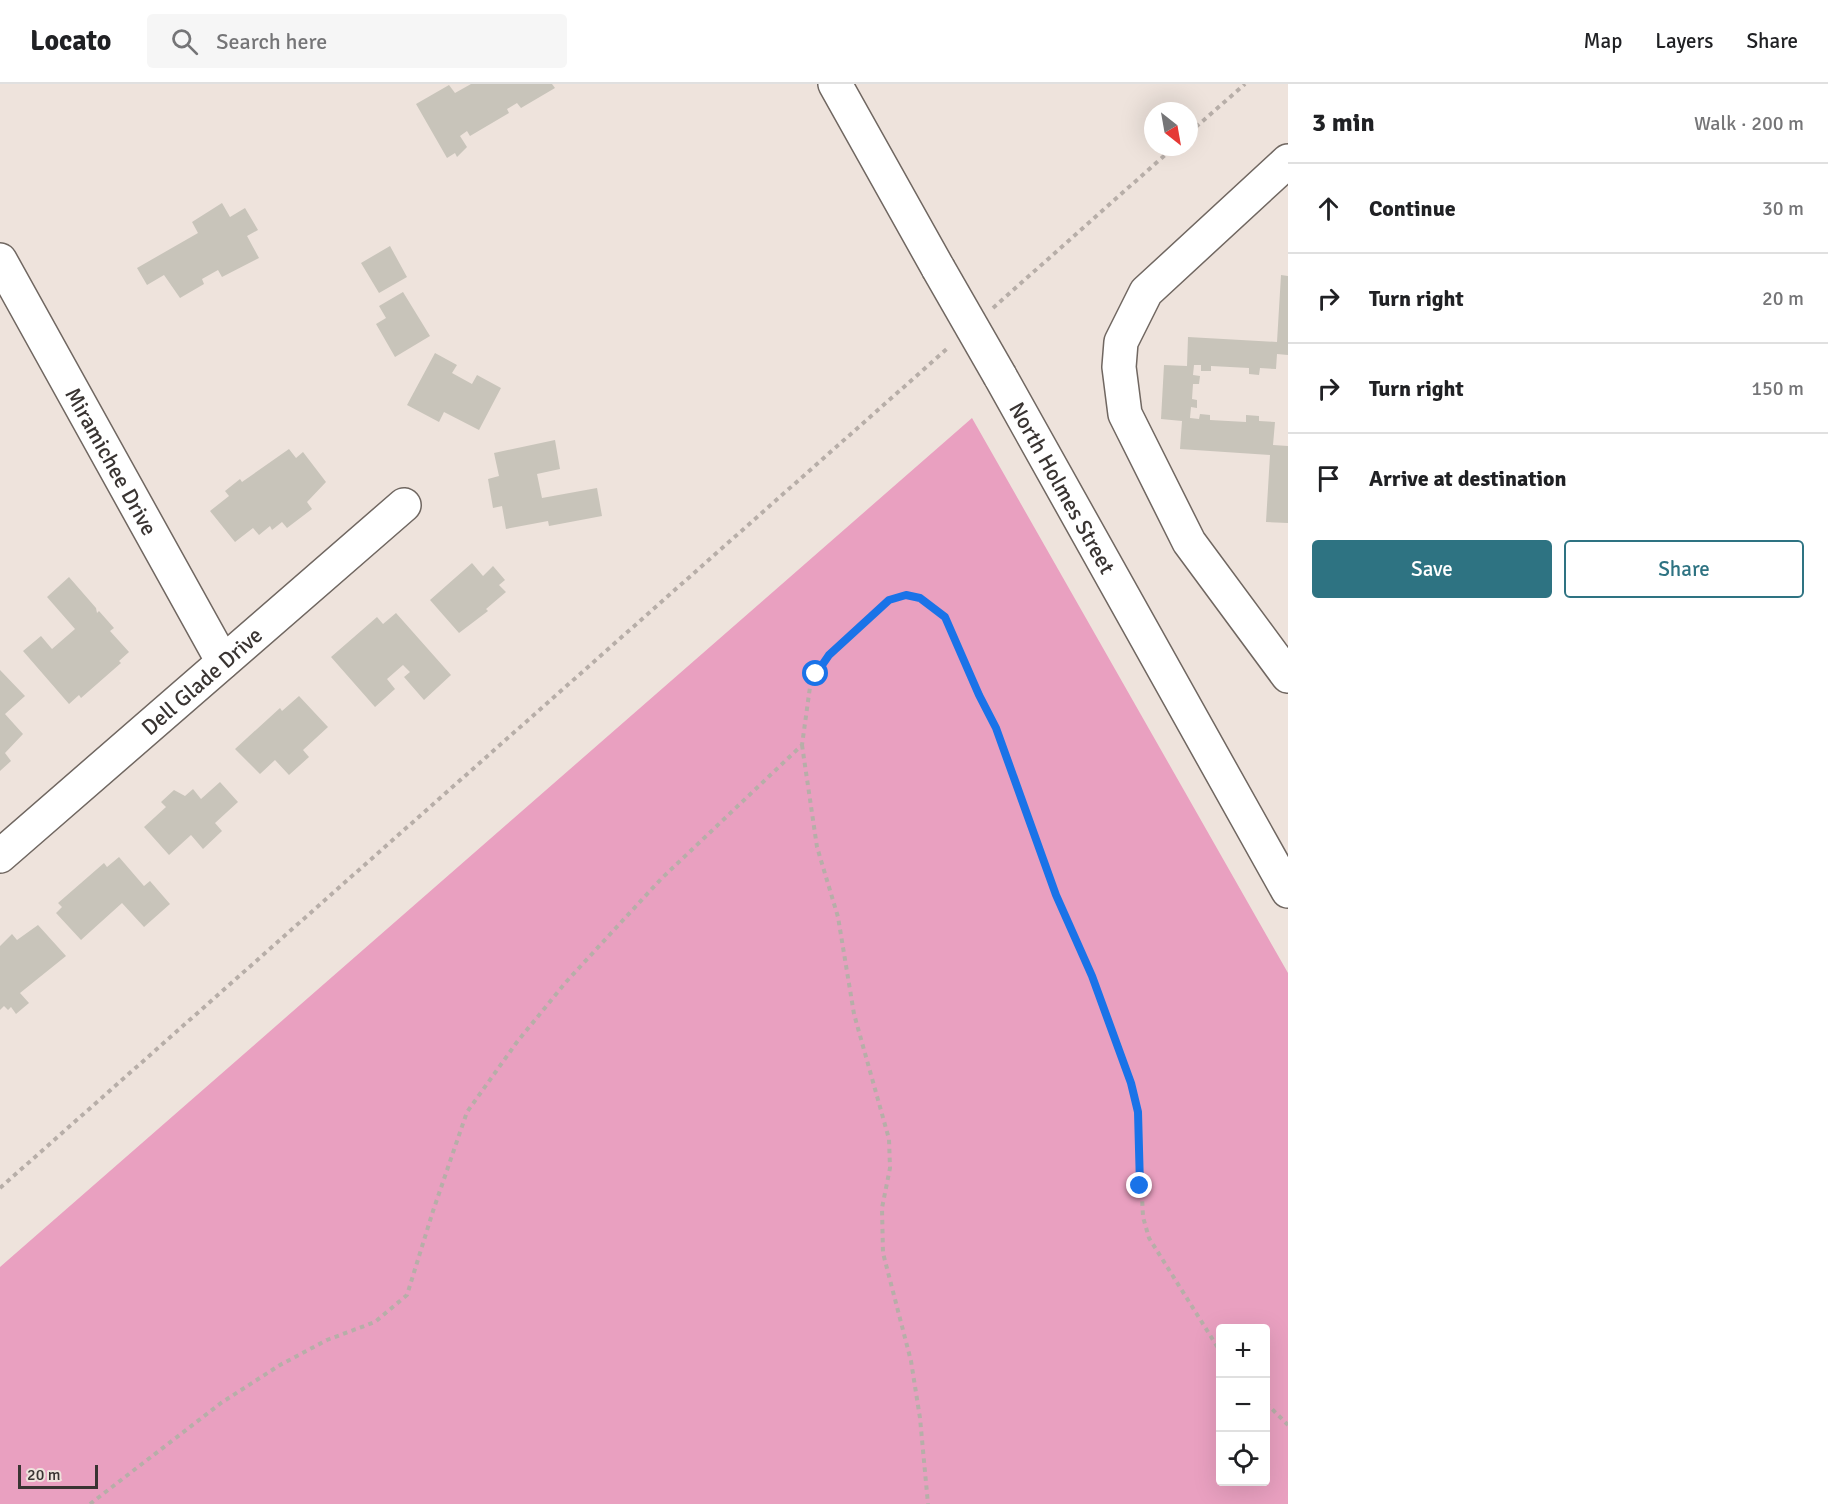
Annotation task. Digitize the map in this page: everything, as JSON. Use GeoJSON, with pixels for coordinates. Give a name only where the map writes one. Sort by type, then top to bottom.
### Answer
{"type":"FeatureCollection","features":[{"type":"Feature","properties":{"kind":"street","name":"North Holmes Street"},"geometry":{"type":"LineString","coordinates":[[835,84],[1288,891]]}},
{"type":"Feature","properties":{"kind":"street"},"geometry":{"type":"LineString","coordinates":[[1288,161],[1146,292],[1121,342],[1119,367],[1125,414],[1189,542],[1288,676]]}},
{"type":"Feature","properties":{"kind":"street","name":"Miramichee Drive"},"geometry":{"type":"LineString","coordinates":[[0,260],[223,662]]}},
{"type":"Feature","properties":{"kind":"street","name":"Dell Glade Drive"},"geometry":{"type":"LineString","coordinates":[[0,856],[404,505]]}},
{"type":"Feature","properties":{"kind":"path"},"geometry":{"type":"LineString","coordinates":[[1198,126],[1245,84]]}},
{"type":"Feature","properties":{"kind":"path"},"geometry":{"type":"LineString","coordinates":[[986,314],[1164,156]]}},
{"type":"Feature","properties":{"kind":"path"},"geometry":{"type":"LineString","coordinates":[[0,1188],[950,346]]}},
{"type":"Feature","properties":{"kind":"path"},"geometry":{"type":"LineString","coordinates":[[928,1504],[920,1418],[911,1361],[883,1253],[882,1208],[890,1168],[889,1139],[854,1014],[838,917],[817,848],[802,745],[810,687],[816,674],[829,655],[889,600],[906,595],[920,598],[945,617],[996,728],[1056,895],[1092,976],[1131,1083],[1138,1112],[1143,1217],[1149,1238],[1216,1343]]}},
{"type":"Feature","properties":{"kind":"path"},"geometry":{"type":"LineString","coordinates":[[90,1504],[221,1403],[327,1340],[375,1322],[407,1295],[467,1112],[510,1051],[566,982],[661,879],[802,745]]}},
{"type":"Feature","properties":{"kind":"path"},"geometry":{"type":"LineString","coordinates":[[1270,1407],[1288,1425]]}},
{"type":"Feature","properties":{"kind":"shaded area"},"geometry":{"type":"Polygon","coordinates":[[[972,418],[1288,973],[1288,1504],[0,1504],[0,1267],[972,418]]]}},
{"type":"Feature","properties":{"kind":"building"},"geometry":{"type":"Polygon","coordinates":[[[471,84],[552,84],[555,88],[521,108],[517,103],[507,109],[509,113],[470,136],[467,131],[460,136],[467,147],[457,157],[455,153],[447,158],[416,104],[449,85],[455,93],[471,84]]]}},
{"type":"Feature","properties":{"kind":"building"},"geometry":{"type":"Polygon","coordinates":[[[222,203],[230,217],[245,208],[258,230],[247,236],[259,258],[222,277],[218,270],[202,279],[204,284],[180,298],[164,275],[147,285],[137,268],[198,233],[192,222],[222,203]]]}},
{"type":"Feature","properties":{"kind":"building"},"geometry":{"type":"Polygon","coordinates":[[[390,246],[407,277],[379,293],[361,263],[390,246]]]}},
{"type":"Feature","properties":{"kind":"building"},"geometry":{"type":"Polygon","coordinates":[[[1281,275],[1288,276],[1288,355],[1277,354],[1276,369],[1260,368],[1259,375],[1249,374],[1249,368],[1211,366],[1211,371],[1201,371],[1201,365],[1194,365],[1193,375],[1200,376],[1199,384],[1193,384],[1192,399],[1197,400],[1197,408],[1191,407],[1190,418],[1199,419],[1200,414],[1210,415],[1210,420],[1246,422],[1246,415],[1259,416],[1259,421],[1275,422],[1273,445],[1288,446],[1288,523],[1266,522],[1270,455],[1180,449],[1182,421],[1161,419],[1164,365],[1187,366],[1188,337],[1277,342],[1281,275]]]}},
{"type":"Feature","properties":{"kind":"building"},"geometry":{"type":"Polygon","coordinates":[[[403,292],[430,336],[395,357],[376,324],[386,318],[379,306],[403,292]]]}},
{"type":"Feature","properties":{"kind":"building"},"geometry":{"type":"Polygon","coordinates":[[[435,353],[457,365],[452,373],[472,384],[477,375],[501,388],[479,430],[444,412],[439,422],[407,405],[435,353]]]}},
{"type":"Feature","properties":{"kind":"building"},"geometry":{"type":"Polygon","coordinates":[[[555,440],[560,469],[537,474],[542,498],[597,488],[602,516],[549,526],[548,521],[506,529],[502,506],[493,508],[488,479],[499,476],[494,453],[555,440]]]}},
{"type":"Feature","properties":{"kind":"building"},"geometry":{"type":"Polygon","coordinates":[[[289,449],[296,458],[303,452],[326,482],[307,502],[312,509],[287,528],[282,522],[272,530],[270,526],[259,535],[253,528],[235,542],[210,511],[229,496],[225,491],[240,479],[242,482],[289,449]]]}},
{"type":"Feature","properties":{"kind":"building"},"geometry":{"type":"Polygon","coordinates":[[[472,563],[483,576],[493,566],[505,580],[499,585],[506,592],[486,609],[488,611],[459,633],[430,600],[472,563]]]}},
{"type":"Feature","properties":{"kind":"building"},"geometry":{"type":"Polygon","coordinates":[[[69,577],[96,608],[97,613],[99,611],[114,628],[110,631],[129,652],[119,661],[121,663],[81,698],[79,695],[69,704],[23,651],[41,636],[52,649],[75,629],[47,597],[69,577]]]}},
{"type":"Feature","properties":{"kind":"building"},"geometry":{"type":"Polygon","coordinates":[[[396,613],[451,675],[424,700],[404,677],[410,672],[403,665],[387,679],[395,689],[375,707],[331,657],[377,617],[383,624],[396,613]]]}},
{"type":"Feature","properties":{"kind":"building"},"geometry":{"type":"Polygon","coordinates":[[[0,670],[25,696],[5,714],[23,734],[5,753],[11,761],[0,771],[0,670]]]}},
{"type":"Feature","properties":{"kind":"building"},"geometry":{"type":"Polygon","coordinates":[[[299,696],[328,727],[303,750],[309,757],[289,775],[275,760],[260,774],[235,749],[280,708],[282,711],[299,696]]]}},
{"type":"Feature","properties":{"kind":"building"},"geometry":{"type":"Polygon","coordinates":[[[220,782],[238,802],[215,823],[222,831],[203,849],[191,835],[169,855],[144,827],[166,807],[161,802],[174,790],[185,796],[193,789],[201,799],[220,782]]]}},
{"type":"Feature","properties":{"kind":"building"},"geometry":{"type":"Polygon","coordinates":[[[119,857],[144,886],[150,881],[170,904],[144,927],[122,903],[81,940],[56,913],[62,907],[58,903],[104,863],[107,867],[119,857]]]}},
{"type":"Feature","properties":{"kind":"building"},"geometry":{"type":"Polygon","coordinates":[[[38,925],[66,956],[20,993],[29,1003],[16,1014],[11,1007],[8,1010],[4,1006],[0,1010],[0,946],[12,934],[17,940],[38,925]]]}},
{"type":"Feature","properties":{"kind":"route"},"geometry":{"type":"LineString","coordinates":[[816,674],[829,655],[889,600],[906,595],[920,598],[945,617],[1009,760],[1056,895],[1092,976],[1131,1083],[1138,1112],[1140,1186]]}}]}
